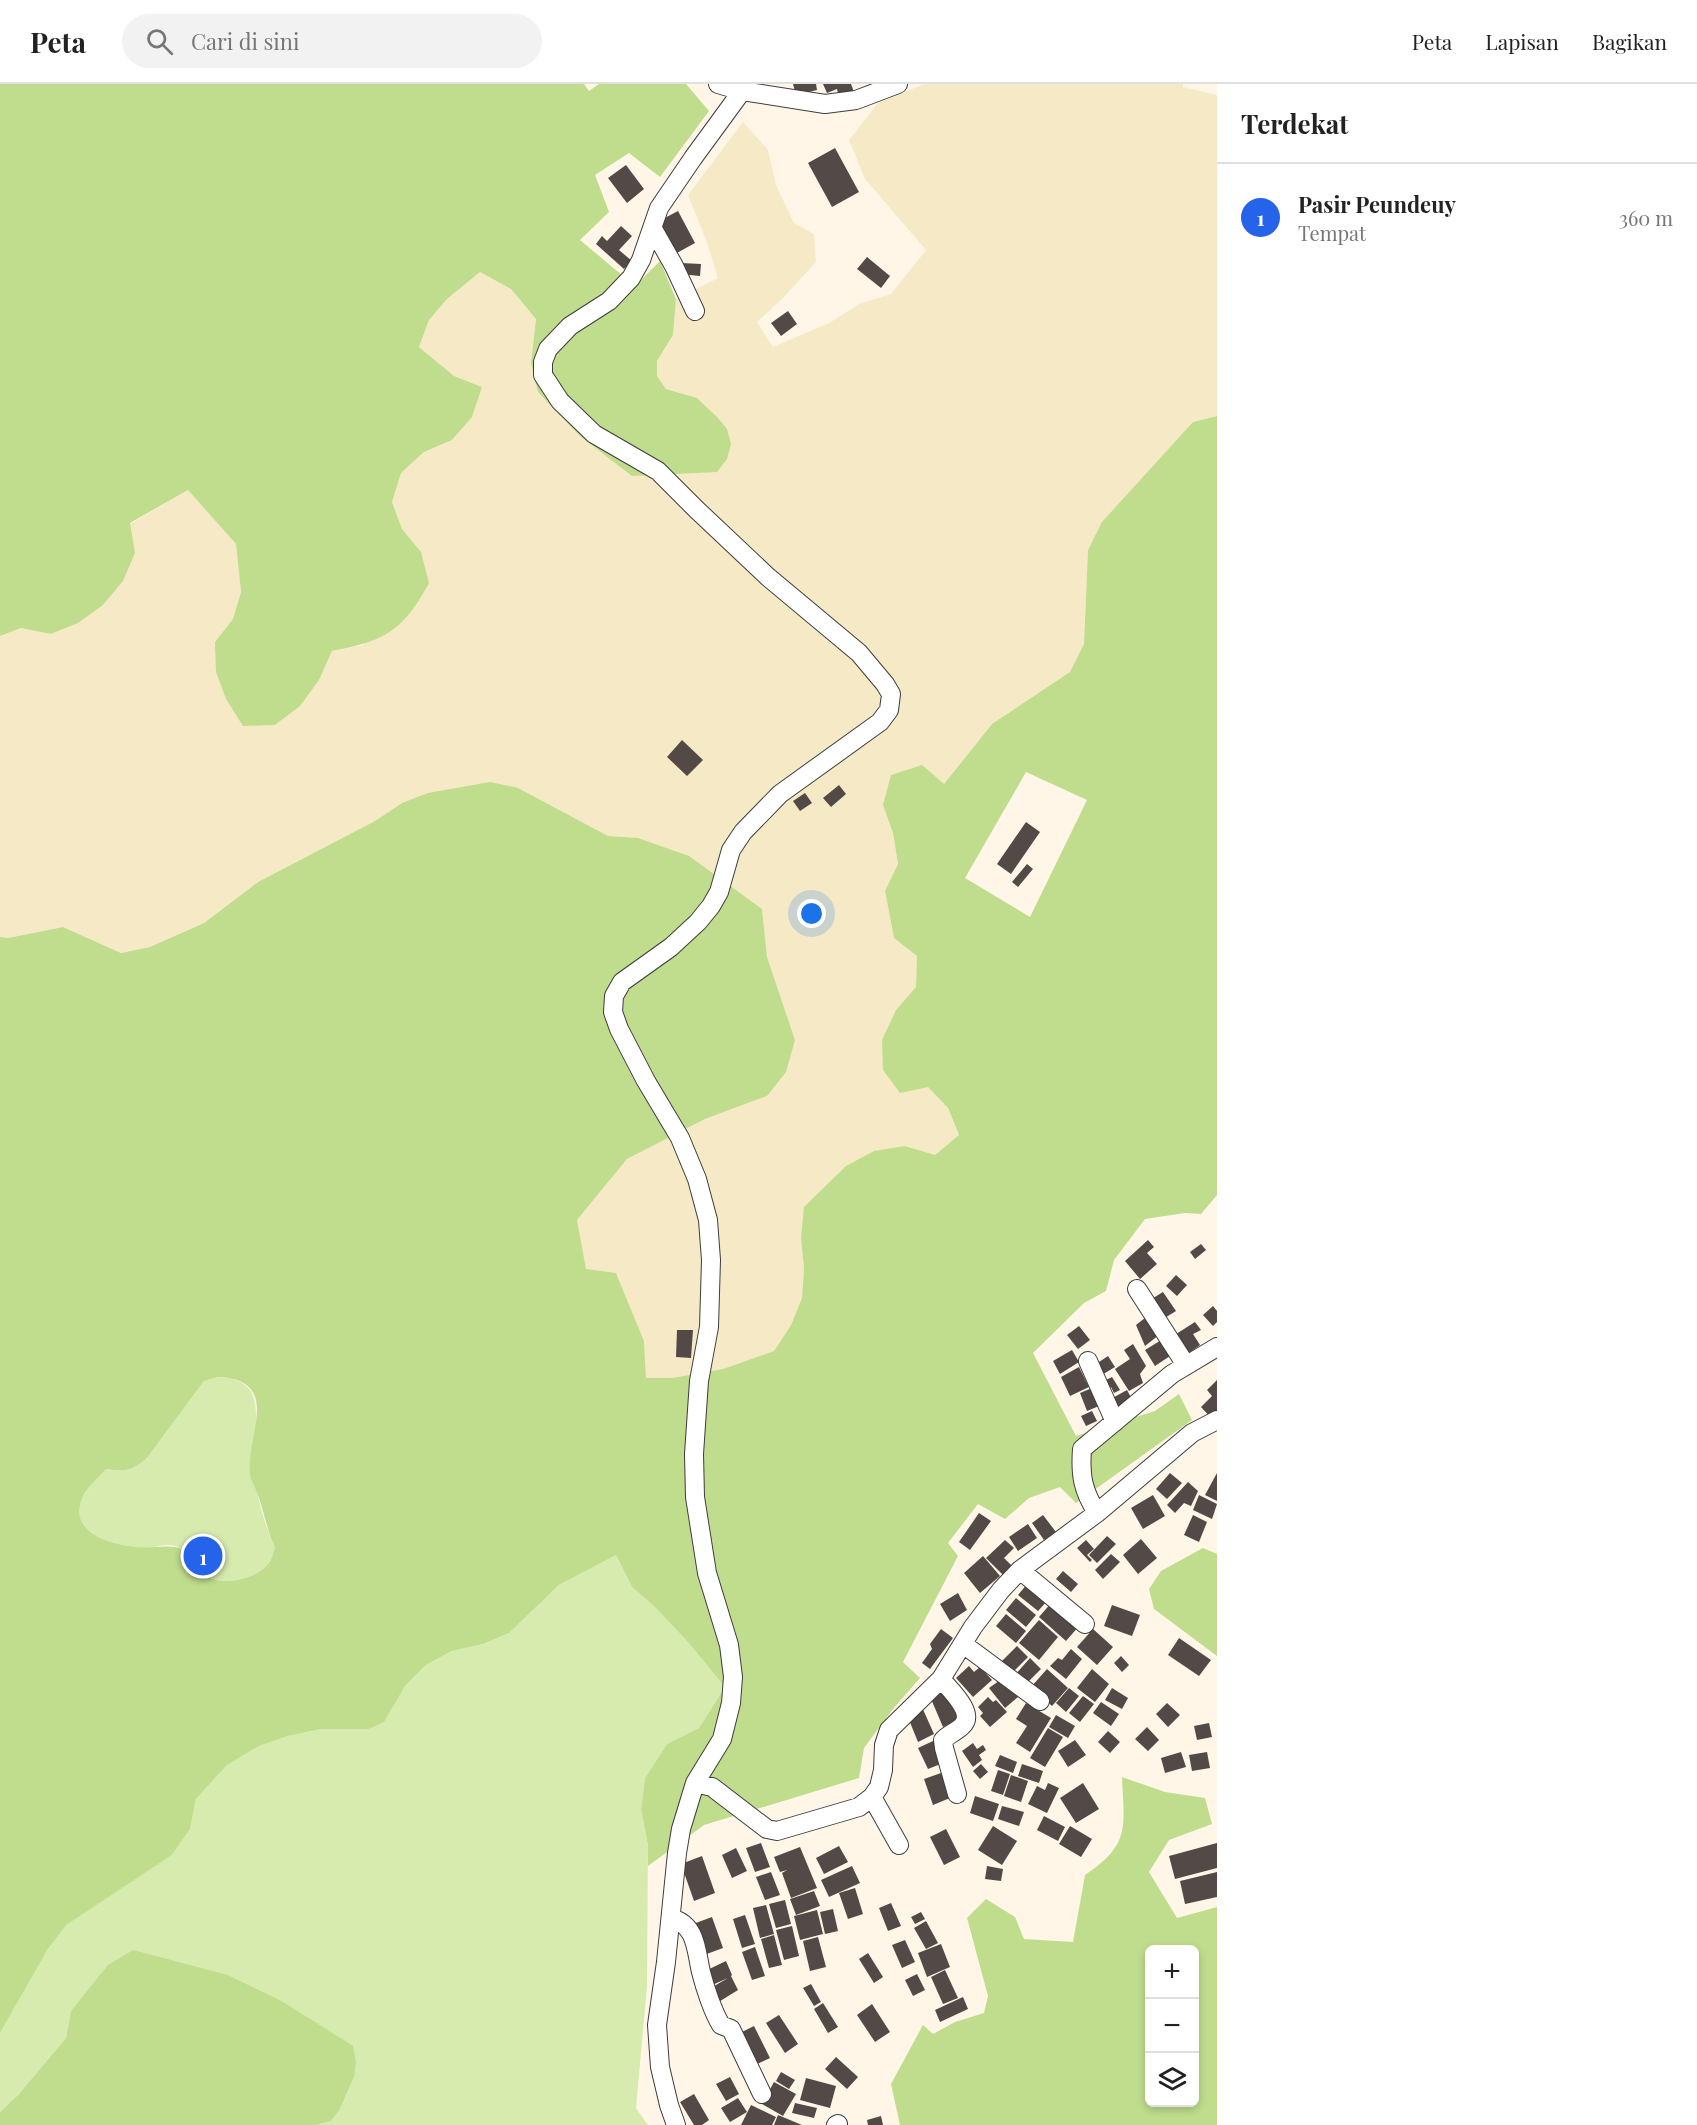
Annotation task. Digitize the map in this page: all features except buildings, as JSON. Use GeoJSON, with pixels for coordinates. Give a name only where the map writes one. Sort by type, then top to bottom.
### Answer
{"type":"FeatureCollection","features":[{"type":"Feature","properties":{"kind":"street"},"geometry":{"type":"LineString","coordinates":[[718,84],[742,91],[825,104],[856,100],[898,84]]}},
{"type":"Feature","properties":{"kind":"street"},"geometry":{"type":"LineString","coordinates":[[676,2125],[660,2067],[657,2025],[681,1829],[695,1783],[722,1739],[731,1703],[733,1677],[729,1645],[707,1573],[695,1497],[694,1454],[699,1381],[709,1327],[711,1260],[708,1220],[697,1179],[680,1137],[646,1081],[619,1029],[613,1012],[614,996],[622,982],[671,947],[698,922],[711,906],[719,892],[731,850],[742,832],[780,794],[880,722],[889,710],[891,694],[859,654],[768,577],[658,471],[594,434],[560,401],[543,375],[543,362],[548,349],[570,326],[609,301],[631,278],[641,260],[659,208],[742,91]]}},
{"type":"Feature","properties":{"kind":"street"},"geometry":{"type":"LineString","coordinates":[[653,229],[674,266],[695,311]]}},
{"type":"Feature","properties":{"kind":"street"},"geometry":{"type":"LineString","coordinates":[[1137,1289],[1186,1365]]}},
{"type":"Feature","properties":{"kind":"street"},"geometry":{"type":"LineString","coordinates":[[1097,1513],[1086,1495],[1081,1473],[1083,1449],[1186,1365],[1217,1347]]}},
{"type":"Feature","properties":{"kind":"street"},"geometry":{"type":"LineString","coordinates":[[1088,1361],[1115,1422]]}},
{"type":"Feature","properties":{"kind":"street"},"geometry":{"type":"LineString","coordinates":[[695,1783],[712,1787],[758,1822],[777,1831],[859,1807],[872,1797],[879,1787],[884,1745],[890,1730],[942,1679],[987,1608],[1020,1570],[1097,1513],[1192,1433],[1217,1420]]}},
{"type":"Feature","properties":{"kind":"street"},"geometry":{"type":"LineString","coordinates":[[1020,1570],[1085,1624]]}},
{"type":"Feature","properties":{"kind":"street"},"geometry":{"type":"LineString","coordinates":[[963,1644],[1040,1701]]}},
{"type":"Feature","properties":{"kind":"street"},"geometry":{"type":"LineString","coordinates":[[942,1679],[967,1715],[966,1722],[961,1728],[943,1740],[957,1794]]}},
{"type":"Feature","properties":{"kind":"street"},"geometry":{"type":"LineString","coordinates":[[872,1797],[899,1845]]}},
{"type":"Feature","properties":{"kind":"street"},"geometry":{"type":"LineString","coordinates":[[671,1918],[678,1920],[691,1932],[697,1945],[701,1972],[716,2018],[721,2025],[731,2028],[762,2094]]}},
{"type":"Feature","properties":{"kind":"shaded area"},"geometry":{"type":"Polygon","coordinates":[[[924,84],[1183,84],[1183,87],[1217,95],[1217,416],[1193,422],[1088,550],[1084,644],[1070,672],[992,724],[944,784],[883,805],[893,833],[898,864],[885,891],[894,938],[917,956],[916,987],[896,1010],[928,1087],[948,1108],[959,1136],[935,1155],[905,1146],[801,1238],[804,1268],[802,1298],[791,1325],[774,1351],[723,1369],[672,1378],[646,1378],[644,1341],[616,1273],[586,1270],[577,1220],[627,1159],[705,1119],[767,1096],[795,1040],[767,957],[762,909],[638,838],[608,836],[518,788],[402,803],[375,821],[258,882],[204,923],[150,947],[121,953],[63,927],[8,938],[0,937],[0,636],[21,628],[51,634],[78,623],[103,605],[123,581],[130,524],[188,490],[236,544],[241,592],[233,619],[215,642],[275,725],[299,706],[319,680],[332,651],[363,645],[421,552],[402,529],[392,502],[401,473],[424,452],[452,440],[472,417],[482,387],[454,376],[419,347],[429,320],[447,299],[480,272],[511,289],[536,319],[531,363],[697,398],[666,389],[657,376],[657,361],[673,335],[676,299],[718,278],[688,195],[743,122],[768,150],[776,185],[794,223],[814,234],[816,262],[757,322],[773,347],[829,323],[859,304],[891,294],[926,250],[865,179],[849,140],[878,103],[924,84]]]}},
{"type":"Feature","properties":{"kind":"green space"},"geometry":{"type":"Polygon","coordinates":[[[0,84],[584,84],[589,91],[599,84],[686,84],[709,111],[660,177],[629,153],[595,175],[609,212],[580,240],[635,286],[660,261],[676,299],[673,335],[657,361],[657,376],[666,389],[697,398],[718,418],[727,429],[731,444],[727,459],[717,472],[632,476],[580,436],[538,392],[531,363],[536,319],[511,289],[480,272],[447,299],[429,320],[419,347],[454,376],[482,387],[472,417],[452,440],[424,452],[401,473],[392,502],[402,529],[421,552],[429,583],[410,612],[391,631],[366,643],[332,651],[319,680],[300,706],[275,725],[243,726],[226,699],[216,672],[215,642],[233,619],[241,592],[236,544],[188,490],[130,523],[135,553],[123,581],[103,605],[78,623],[51,634],[21,628],[0,636],[0,84]]]}},
{"type":"Feature","properties":{"kind":"green space"},"geometry":{"type":"Polygon","coordinates":[[[1217,416],[1217,1195],[1201,1214],[1185,1213],[1145,1219],[1114,1260],[1106,1291],[1084,1303],[1033,1353],[1076,1436],[1155,1411],[1179,1394],[1192,1420],[1076,1503],[1060,1487],[1029,1498],[1005,1519],[978,1504],[948,1543],[958,1556],[903,1662],[920,1678],[864,1748],[859,1778],[704,1825],[648,1866],[648,1846],[641,1809],[645,1778],[667,1744],[699,1728],[725,1687],[687,1641],[655,1607],[632,1587],[616,1555],[559,1585],[509,1633],[483,1644],[452,1651],[426,1665],[405,1686],[384,1722],[369,1729],[321,1729],[288,1736],[259,1746],[227,1765],[196,1799],[190,1829],[172,1855],[66,1925],[48,1949],[0,2033],[0,937],[8,938],[63,927],[121,953],[150,947],[204,923],[258,882],[375,821],[402,803],[428,793],[490,782],[518,788],[608,836],[638,838],[689,856],[762,909],[767,957],[795,1040],[786,1072],[767,1096],[705,1119],[627,1159],[577,1220],[586,1269],[616,1273],[644,1341],[646,1378],[672,1378],[723,1369],[774,1351],[791,1325],[802,1298],[804,1268],[801,1238],[804,1207],[846,1166],[874,1151],[905,1146],[935,1155],[959,1135],[948,1108],[928,1087],[900,1093],[883,1070],[882,1040],[896,1010],[916,987],[917,956],[894,938],[885,891],[898,864],[893,833],[883,805],[891,775],[922,765],[944,784],[992,724],[1070,672],[1084,644],[1088,550],[1102,522],[1193,422],[1217,416]],[[1026,772],[965,878],[1030,917],[1087,800],[1026,772]],[[218,1377],[204,1381],[147,1458],[128,1470],[106,1469],[85,1493],[80,1506],[80,1517],[84,1526],[91,1533],[112,1542],[135,1547],[166,1546],[181,1549],[208,1576],[227,1581],[243,1579],[263,1569],[270,1560],[275,1547],[250,1475],[250,1458],[257,1412],[256,1399],[250,1388],[238,1380],[218,1377]]]}},
{"type":"Feature","properties":{"kind":"green space"},"geometry":{"type":"Polygon","coordinates":[[[218,1377],[247,1386],[254,1400],[256,1408],[255,1468],[258,1497],[275,1547],[270,1560],[263,1569],[243,1579],[227,1581],[208,1576],[185,1551],[176,1546],[138,1548],[102,1540],[84,1527],[80,1517],[80,1506],[84,1495],[106,1469],[128,1470],[147,1458],[204,1381],[218,1377]]]}},
{"type":"Feature","properties":{"kind":"green space"},"geometry":{"type":"Polygon","coordinates":[[[1203,1548],[1217,1554],[1217,1656],[1154,1609],[1149,1589],[1161,1571],[1203,1548]]]}},
{"type":"Feature","properties":{"kind":"green space"},"geometry":{"type":"Polygon","coordinates":[[[616,1555],[632,1587],[655,1607],[687,1641],[725,1687],[699,1728],[667,1744],[645,1778],[641,1809],[648,1846],[647,1987],[636,2108],[648,2125],[316,2125],[331,2121],[340,2109],[354,2077],[352,2046],[282,2001],[228,1975],[71,2011],[66,2038],[18,2095],[0,2112],[0,2033],[48,1949],[66,1924],[172,1855],[190,1829],[196,1799],[227,1765],[259,1746],[288,1736],[321,1729],[369,1729],[383,1722],[405,1686],[426,1665],[452,1651],[483,1644],[509,1633],[559,1585],[616,1555]]]}},
{"type":"Feature","properties":{"kind":"green space"},"geometry":{"type":"Polygon","coordinates":[[[1122,1777],[1165,1792],[1205,1798],[1212,1824],[1169,1840],[1149,1872],[1177,1918],[1217,1907],[1217,2125],[900,2125],[891,2084],[923,2025],[933,2034],[955,2022],[984,2013],[988,1996],[967,1918],[986,1899],[1015,1917],[1024,1939],[1073,1942],[1085,1875],[1110,1854],[1122,1833],[1122,1777]]]}},
{"type":"Feature","properties":{"kind":"green space"},"geometry":{"type":"Polygon","coordinates":[[[133,1950],[228,1975],[282,2001],[353,2046],[356,2062],[354,2077],[340,2109],[331,2121],[316,2125],[0,2125],[0,2112],[18,2095],[66,2038],[71,2011],[108,1965],[133,1950]]]}},
{"type":"Feature","properties":{"kind":"place","name":"Pasir Peundeuy"},"geometry":{"type":"Point","coordinates":[203,1556]}}]}
